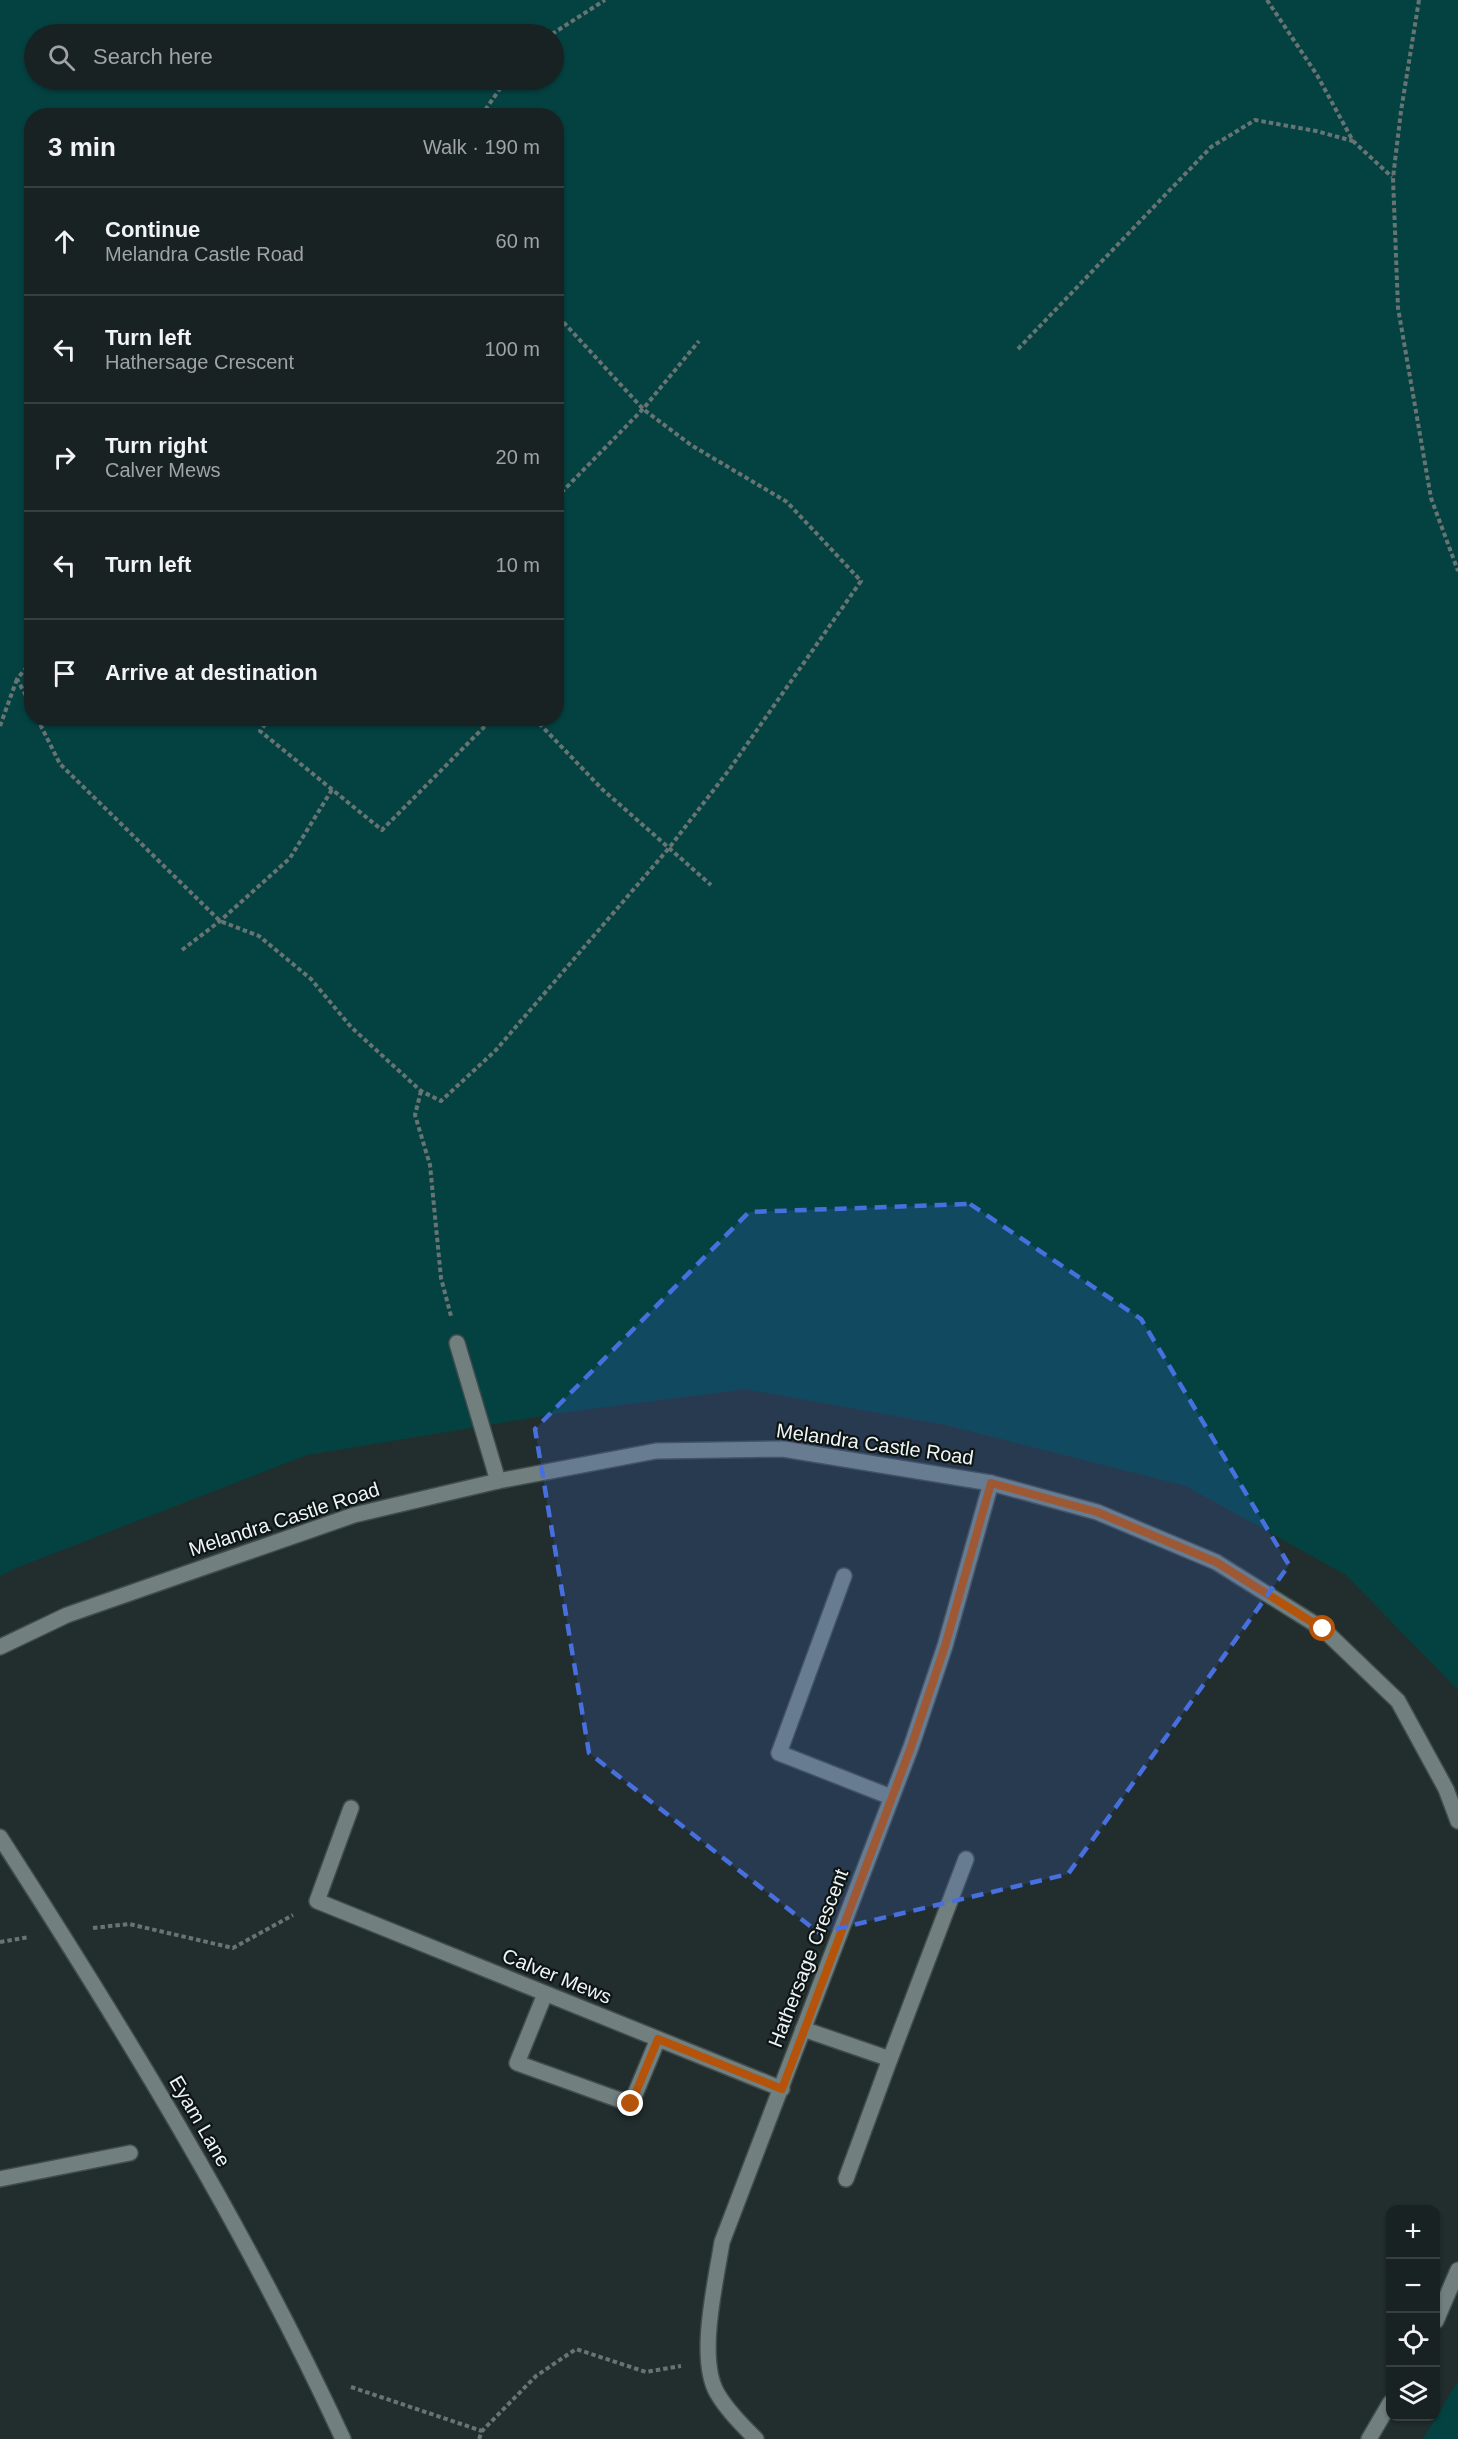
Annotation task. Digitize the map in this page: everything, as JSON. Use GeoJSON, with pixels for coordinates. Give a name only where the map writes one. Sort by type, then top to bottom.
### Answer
{"type":"FeatureCollection","features":[{"type":"Feature","properties":{"kind":"street"},"geometry":{"type":"LineString","coordinates":[[458,1343],[498,1481]]}},
{"type":"Feature","properties":{"kind":"street","name":"Melandra Castle Road"},"geometry":{"type":"LineString","coordinates":[[0,1647],[67,1615],[354,1515],[498,1481],[656,1451],[783,1449],[991,1483],[1097,1512],[1216,1562],[1323,1629],[1398,1701],[1446,1789],[1458,1821]]}},
{"type":"Feature","properties":{"kind":"street","name":"Hathersage Crescent"},"geometry":{"type":"LineString","coordinates":[[756,2439],[735,2418],[716,2391],[707,2361],[712,2306],[722,2242],[782,2089],[945,1646],[991,1483]]}},
{"type":"Feature","properties":{"kind":"street"},"geometry":{"type":"LineString","coordinates":[[844,1576],[779,1754],[891,1797]]}},
{"type":"Feature","properties":{"kind":"street"},"geometry":{"type":"LineString","coordinates":[[317,1901],[351,1808]]}},
{"type":"Feature","properties":{"kind":"street","name":"Eyam Lane"},"geometry":{"type":"LineString","coordinates":[[0,1836],[61,1931],[197,2154],[314,2374],[344,2439]]}},
{"type":"Feature","properties":{"kind":"street"},"geometry":{"type":"LineString","coordinates":[[846,2179],[966,1859]]}},
{"type":"Feature","properties":{"kind":"street","name":"Calver Mews"},"geometry":{"type":"LineString","coordinates":[[317,1901],[782,2089]]}},
{"type":"Feature","properties":{"kind":"street"},"geometry":{"type":"LineString","coordinates":[[545,1994],[517,2063],[631,2104],[658,2039]]}},
{"type":"Feature","properties":{"kind":"street"},"geometry":{"type":"LineString","coordinates":[[803,2030],[890,2059]]}},
{"type":"Feature","properties":{"kind":"street"},"geometry":{"type":"LineString","coordinates":[[0,2179],[130,2153]]}},
{"type":"Feature","properties":{"kind":"street"},"geometry":{"type":"LineString","coordinates":[[1439,2313],[1458,2270]]}},
{"type":"Feature","properties":{"kind":"street"},"geometry":{"type":"LineString","coordinates":[[1369,2439],[1386,2410]]}},
{"type":"Feature","properties":{"kind":"path"},"geometry":{"type":"LineString","coordinates":[[564,26],[605,0]]}},
{"type":"Feature","properties":{"kind":"path"},"geometry":{"type":"LineString","coordinates":[[1268,0],[1317,75],[1353,141],[1393,178]]}},
{"type":"Feature","properties":{"kind":"path"},"geometry":{"type":"LineString","coordinates":[[1419,0],[1393,178],[1398,308],[1431,498],[1458,571]]}},
{"type":"Feature","properties":{"kind":"path"},"geometry":{"type":"LineString","coordinates":[[487,108],[499,90]]}},
{"type":"Feature","properties":{"kind":"path"},"geometry":{"type":"LineString","coordinates":[[1018,349],[1211,147],[1255,120],[1316,131],[1353,141]]}},
{"type":"Feature","properties":{"kind":"path"},"geometry":{"type":"LineString","coordinates":[[41,726],[60,764],[220,921],[259,936],[311,979],[351,1027],[421,1091],[441,1101],[496,1050],[669,848],[729,770],[861,580],[787,502],[691,445],[643,409],[564,323]]}},
{"type":"Feature","properties":{"kind":"path"},"geometry":{"type":"LineString","coordinates":[[564,490],[643,409],[699,340]]}},
{"type":"Feature","properties":{"kind":"path"},"geometry":{"type":"LineString","coordinates":[[0,726],[17,679],[24,671]]}},
{"type":"Feature","properties":{"kind":"path"},"geometry":{"type":"LineString","coordinates":[[17,679],[24,692]]}},
{"type":"Feature","properties":{"kind":"path"},"geometry":{"type":"LineString","coordinates":[[263,726],[260,730],[382,830],[485,726]]}},
{"type":"Feature","properties":{"kind":"path"},"geometry":{"type":"LineString","coordinates":[[542,726],[602,789],[711,885]]}},
{"type":"Feature","properties":{"kind":"path"},"geometry":{"type":"LineString","coordinates":[[182,950],[220,921],[290,858],[333,788]]}},
{"type":"Feature","properties":{"kind":"path"},"geometry":{"type":"LineString","coordinates":[[421,1091],[415,1115],[430,1165],[441,1278],[458,1343]]}},
{"type":"Feature","properties":{"kind":"path"},"geometry":{"type":"LineString","coordinates":[[0,1942],[61,1931],[129,1924],[233,1948],[317,1901]]}},
{"type":"Feature","properties":{"kind":"path"},"geometry":{"type":"LineString","coordinates":[[479,2439],[482,2431],[536,2376],[576,2349],[646,2372],[707,2361]]}},
{"type":"Feature","properties":{"kind":"path"},"geometry":{"type":"LineString","coordinates":[[314,2374],[482,2431]]}},
{"type":"Feature","properties":{"kind":"highlighted area"},"geometry":{"type":"Polygon","coordinates":[[[970,1204],[1141,1319],[1289,1565],[1068,1874],[819,1933],[589,1753],[535,1429],[749,1212],[970,1204]]]}},
{"type":"Feature","properties":{"kind":"shaded area"},"geometry":{"type":"Polygon","coordinates":[[[0,0],[1458,0],[1458,1690],[1346,1575],[1186,1486],[946,1425],[745,1389],[567,1412],[307,1455],[0,1576],[0,0]]]}},
{"type":"Feature","properties":{"kind":"shaded area"},"geometry":{"type":"Polygon","coordinates":[[[1458,2381],[1458,2439],[1423,2439],[1434,2421],[1440,2421],[1440,2411],[1458,2381]]]}},
{"type":"Feature","properties":{"kind":"route"},"geometry":{"type":"LineString","coordinates":[[631,2104],[658,2039],[782,2089],[911,1747],[945,1646],[991,1483],[1097,1512],[1216,1562],[1323,1629]]}}]}
